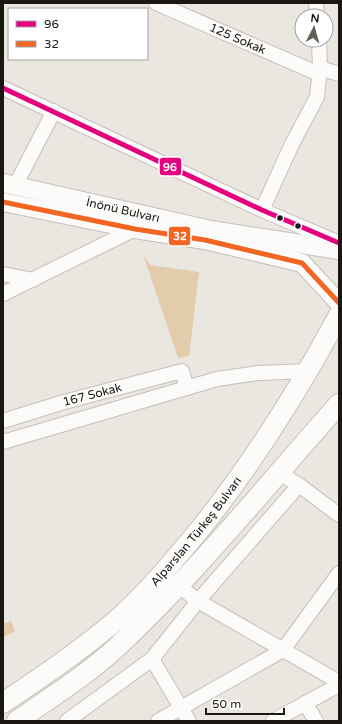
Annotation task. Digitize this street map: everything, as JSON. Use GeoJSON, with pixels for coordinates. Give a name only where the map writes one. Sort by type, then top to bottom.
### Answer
{"type":"FeatureCollection","features":[{"type":"Feature","properties":{"kind":"highway","name":"Alparslan Türkeş Bulvarı"},"geometry":{"type":"LineString","coordinates":[[3,703],[60,665],[120,617],[165,572],[224,499],[259,450],[309,371],[339,315]]}},
{"type":"Feature","properties":{"kind":"highway","name":"Alparslan Türkeş Bulvarı"},"geometry":{"type":"LineString","coordinates":[[17,721],[74,681],[116,648],[179,586],[339,404]]}},
{"type":"Feature","properties":{"kind":"main road","name":"İnönü Bulvarı"},"geometry":{"type":"LineString","coordinates":[[9,185],[211,230],[339,250]]}},
{"type":"Feature","properties":{"kind":"main road","name":"İnönü Bulvarı"},"geometry":{"type":"LineString","coordinates":[[3,202],[135,229],[205,240],[302,263],[339,302]]}},
{"type":"Feature","properties":{"kind":"street","name":"125 Sokak"},"geometry":{"type":"LineString","coordinates":[[156,3],[319,71],[339,74]]}},
{"type":"Feature","properties":{"kind":"street"},"geometry":{"type":"LineString","coordinates":[[262,210],[292,144],[317,97],[319,48]]}},
{"type":"Feature","properties":{"kind":"street"},"geometry":{"type":"LineString","coordinates":[[3,88],[262,210],[339,244]]}},
{"type":"Feature","properties":{"kind":"street"},"geometry":{"type":"LineString","coordinates":[[9,185],[54,111]]}},
{"type":"Feature","properties":{"kind":"street"},"geometry":{"type":"LineString","coordinates":[[3,294],[135,229]]}},
{"type":"Feature","properties":{"kind":"street"},"geometry":{"type":"LineString","coordinates":[[3,274],[33,280]]}},
{"type":"Feature","properties":{"kind":"street","name":"167 Sokak"},"geometry":{"type":"LineString","coordinates":[[3,421],[64,402],[182,371],[187,388]]}},
{"type":"Feature","properties":{"kind":"street"},"geometry":{"type":"LineString","coordinates":[[3,442],[218,380],[258,373],[309,371]]}},
{"type":"Feature","properties":{"kind":"street"},"geometry":{"type":"LineString","coordinates":[[278,472],[299,485],[339,515]]}},
{"type":"Feature","properties":{"kind":"street"},"geometry":{"type":"LineString","coordinates":[[68,721],[152,659],[198,601],[299,485]]}},
{"type":"Feature","properties":{"kind":"street"},"geometry":{"type":"LineString","coordinates":[[158,721],[283,650],[339,573]]}},
{"type":"Feature","properties":{"kind":"street"},"geometry":{"type":"LineString","coordinates":[[179,586],[198,601],[339,684],[273,721]]}},
{"type":"Feature","properties":{"kind":"street"},"geometry":{"type":"LineString","coordinates":[[152,659],[188,721]]}},
{"type":"Feature","properties":{"kind":"street"},"geometry":{"type":"LineString","coordinates":[[305,703],[316,721]]}},
{"type":"Feature","properties":{"kind":"shaded area"},"geometry":{"type":"Polygon","coordinates":[[[143,254],[150,265],[199,272],[189,356],[178,358],[143,254]]]}},
{"type":"Feature","properties":{"kind":"shaded area"},"geometry":{"type":"Polygon","coordinates":[[[11,621],[15,631],[3,637],[3,624],[11,621]]]}},
{"type":"Feature","properties":{"kind":"transit line","name":"96"},"geometry":{"type":"LineString","coordinates":[[3,88],[262,210],[339,243]]}},
{"type":"Feature","properties":{"kind":"transit line","name":"32"},"geometry":{"type":"LineString","coordinates":[[3,202],[135,229],[205,240],[302,263],[339,303]]}}]}
